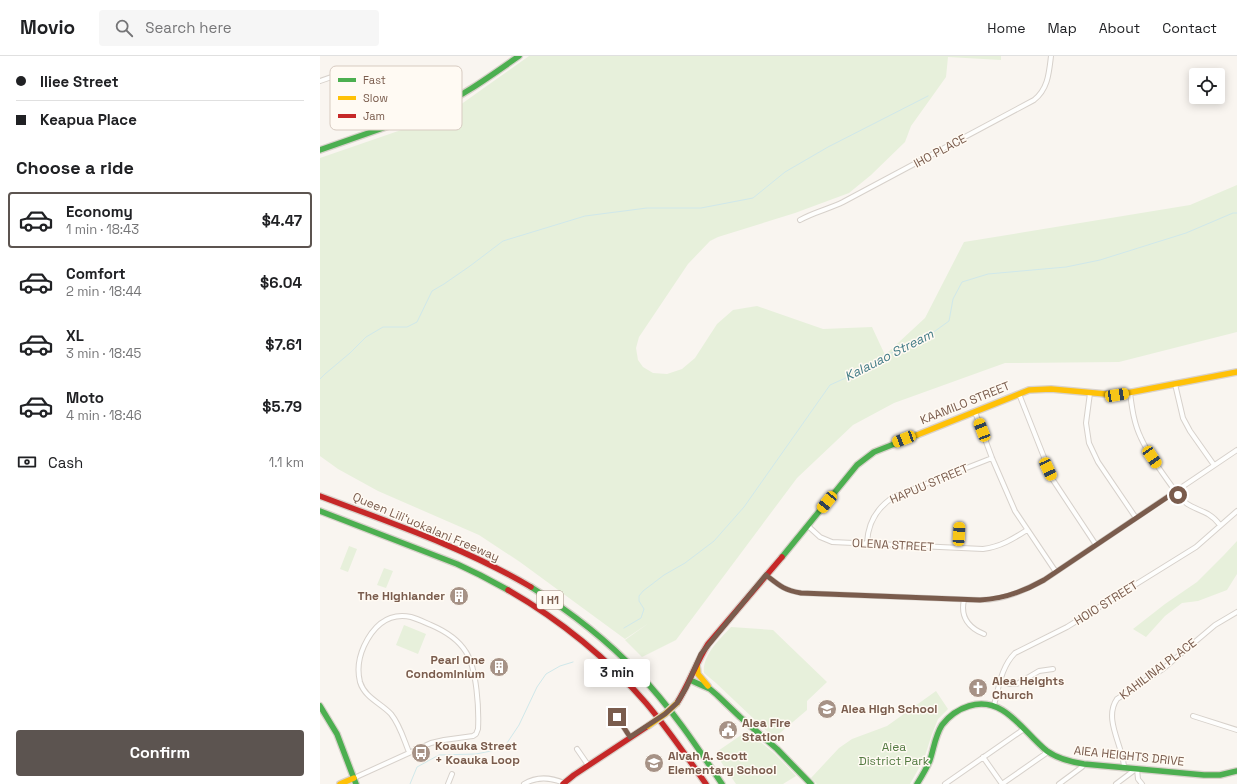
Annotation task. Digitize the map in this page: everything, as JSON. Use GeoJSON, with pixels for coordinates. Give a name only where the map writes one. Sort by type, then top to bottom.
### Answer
{"type":"FeatureCollection","features":[{"type":"Feature","properties":{"kind":"main road"},"geometry":{"type":"LineString","coordinates":[[462,95],[519,56]]}},
{"type":"Feature","properties":{"kind":"main road"},"geometry":{"type":"LineString","coordinates":[[320,150],[377,130]]}},
{"type":"Feature","properties":{"kind":"main road","name":"KAAMILO STREET"},"geometry":{"type":"LineString","coordinates":[[563,784],[588,765],[665,714],[677,703],[690,680],[697,662],[708,644],[808,526],[857,465],[874,452],[1029,390],[1048,388],[1117,395],[1237,372]]}},
{"type":"Feature","properties":{"kind":"main road","name":"Queen Liliʻuokalani Freeway"},"geometry":{"type":"LineString","coordinates":[[320,496],[435,541],[483,562],[516,579],[558,606],[592,631],[624,658],[668,707],[722,784]]}},
{"type":"Feature","properties":{"kind":"main road","name":"Queen Liliʻuokalani Freeway"},"geometry":{"type":"LineString","coordinates":[[320,511],[462,566],[501,585],[547,614],[588,645],[633,688],[663,724],[706,784]]}},
{"type":"Feature","properties":{"kind":"main road"},"geometry":{"type":"LineString","coordinates":[[697,662],[698,674],[710,689],[740,718],[774,747],[811,784]]}},
{"type":"Feature","properties":{"kind":"main road"},"geometry":{"type":"LineString","coordinates":[[690,680],[710,689]]}},
{"type":"Feature","properties":{"kind":"main road"},"geometry":{"type":"LineString","coordinates":[[917,784],[926,769],[939,731],[950,717],[968,706],[984,703],[994,705]]}},
{"type":"Feature","properties":{"kind":"main road","name":"AIEA HEIGHTS DRIVE"},"geometry":{"type":"LineString","coordinates":[[994,705],[1012,718],[1046,750],[1065,760],[1084,764],[1204,775],[1220,775],[1237,771]]}},
{"type":"Feature","properties":{"kind":"main road"},"geometry":{"type":"LineString","coordinates":[[320,706],[337,733],[356,784]]}},
{"type":"Feature","properties":{"kind":"main road"},"geometry":{"type":"LineString","coordinates":[[340,784],[354,778]]}},
{"type":"Feature","properties":{"kind":"street","name":"IHO PLACE"},"geometry":{"type":"LineString","coordinates":[[800,220],[843,202],[1029,103],[1037,97],[1048,80],[1051,56]]}},
{"type":"Feature","properties":{"kind":"street"},"geometry":{"type":"LineString","coordinates":[[320,81],[330,78]]}},
{"type":"Feature","properties":{"kind":"street"},"geometry":{"type":"LineString","coordinates":[[1175,384],[1183,418],[1190,431],[1214,465]]}},
{"type":"Feature","properties":{"kind":"street"},"geometry":{"type":"LineString","coordinates":[[1090,393],[1086,423],[1089,443],[1098,462],[1136,518]]}},
{"type":"Feature","properties":{"kind":"street"},"geometry":{"type":"LineString","coordinates":[[1130,393],[1136,425],[1140,437],[1175,492],[1183,502],[1208,514],[1220,525]]}},
{"type":"Feature","properties":{"kind":"street"},"geometry":{"type":"LineString","coordinates":[[1019,394],[1053,480],[1096,545]]}},
{"type":"Feature","properties":{"kind":"street"},"geometry":{"type":"LineString","coordinates":[[975,412],[992,458],[1011,502],[1027,530],[1056,572]]}},
{"type":"Feature","properties":{"kind":"street"},"geometry":{"type":"LineString","coordinates":[[766,575],[781,587],[789,591],[801,593],[964,600],[990,600],[1012,595],[1026,590],[1056,572],[1237,450]]}},
{"type":"Feature","properties":{"kind":"street","name":"HAPUU STREET"},"geometry":{"type":"LineString","coordinates":[[867,543],[872,519],[887,501],[896,496],[992,458]]}},
{"type":"Feature","properties":{"kind":"street","name":"HOIO STREET"},"geometry":{"type":"LineString","coordinates":[[994,705],[1005,666],[1015,653],[1066,627],[1196,547],[1237,511]]}},
{"type":"Feature","properties":{"kind":"street","name":"OLENA STREET"},"geometry":{"type":"LineString","coordinates":[[808,526],[820,537],[832,542],[983,549],[994,548],[1006,543],[1027,530]]}},
{"type":"Feature","properties":{"kind":"street"},"geometry":{"type":"LineString","coordinates":[[958,548],[959,526]]}},
{"type":"Feature","properties":{"kind":"street"},"geometry":{"type":"LineString","coordinates":[[964,600],[964,614],[967,621],[972,628],[984,634]]}},
{"type":"Feature","properties":{"kind":"street","name":"KAHILINAI PLACE"},"geometry":{"type":"LineString","coordinates":[[1124,768],[1112,716],[1113,705],[1117,699],[1163,669],[1215,625],[1237,612]]}},
{"type":"Feature","properties":{"kind":"street"},"geometry":{"type":"LineString","coordinates":[[354,778],[409,752],[432,743],[469,737],[476,734],[478,726],[475,679],[474,670],[467,652],[455,639],[441,629],[410,617],[400,616],[390,618],[376,626],[369,635],[359,660],[359,672],[360,682],[364,690],[395,719],[409,752]]}},
{"type":"Feature","properties":{"kind":"street"},"geometry":{"type":"LineString","coordinates":[[1000,681],[1009,684],[1018,684],[1039,671],[1054,669]]}},
{"type":"Feature","properties":{"kind":"street"},"geometry":{"type":"LineString","coordinates":[[1193,716],[1237,730]]}},
{"type":"Feature","properties":{"kind":"street"},"geometry":{"type":"LineString","coordinates":[[617,717],[630,737]]}},
{"type":"Feature","properties":{"kind":"street"},"geometry":{"type":"LineString","coordinates":[[945,784],[1024,729]]}},
{"type":"Feature","properties":{"kind":"street"},"geometry":{"type":"LineString","coordinates":[[577,749],[588,765]]}},
{"type":"Feature","properties":{"kind":"street"},"geometry":{"type":"LineString","coordinates":[[983,757],[1002,784],[1045,754],[1046,750]]}},
{"type":"Feature","properties":{"kind":"street"},"geometry":{"type":"LineString","coordinates":[[1058,784],[1084,764]]}},
{"type":"Feature","properties":{"kind":"street"},"geometry":{"type":"LineString","coordinates":[[1116,784],[1137,769],[1138,779],[1142,784]]}},
{"type":"Feature","properties":{"kind":"street"},"geometry":{"type":"LineString","coordinates":[[448,784],[452,774]]}},
{"type":"Feature","properties":{"kind":"street"},"geometry":{"type":"LineString","coordinates":[[524,784],[531,780],[543,778],[557,780],[563,784]]}},
{"type":"Feature","properties":{"kind":"green space"},"geometry":{"type":"Polygon","coordinates":[[[529,56],[1001,56],[1001,60],[948,57],[946,77],[911,126],[905,142],[871,175],[849,193],[795,213],[718,237],[710,241],[688,264],[639,337],[636,348],[638,360],[643,367],[653,373],[667,374],[682,369],[695,358],[717,324],[733,310],[757,306],[823,329],[872,327],[885,355],[925,318],[964,242],[1190,205],[1237,185],[1237,332],[1119,362],[1005,363],[894,403],[853,425],[797,478],[676,640],[642,657],[625,640],[649,623],[625,639],[520,562],[479,535],[378,491],[338,469],[320,456],[320,158],[401,130],[462,130],[462,104],[529,56]]]}},
{"type":"Feature","properties":{"kind":"green space"},"geometry":{"type":"Polygon","coordinates":[[[1237,541],[1237,574],[1227,590],[1198,601],[1182,603],[1165,616],[1146,637],[1133,629],[1165,604],[1197,582],[1237,541]]]}},
{"type":"Feature","properties":{"kind":"green space"},"geometry":{"type":"Polygon","coordinates":[[[349,546],[357,549],[348,572],[340,569],[349,546]]]}},
{"type":"Feature","properties":{"kind":"green space"},"geometry":{"type":"Polygon","coordinates":[[[384,568],[393,571],[386,588],[377,585],[384,568]]]}},
{"type":"Feature","properties":{"kind":"green space"},"geometry":{"type":"Polygon","coordinates":[[[404,625],[426,634],[418,654],[396,645],[404,625]]]}},
{"type":"Feature","properties":{"kind":"green space"},"geometry":{"type":"Polygon","coordinates":[[[731,627],[773,630],[827,682],[807,701],[807,710],[774,738],[704,673],[704,666],[709,654],[717,642],[731,627]]]}},
{"type":"Feature","properties":{"kind":"green space","name":"Aiea District Park"},"geometry":{"type":"Polygon","coordinates":[[[936,691],[948,709],[938,719],[924,759],[910,784],[817,784],[811,778],[839,748],[852,739],[887,726],[936,691]]]}},
{"type":"Feature","properties":{"kind":"green space"},"geometry":{"type":"Polygon","coordinates":[[[747,731],[775,754],[796,776],[783,784],[736,784],[715,753],[747,731]]]}},
{"type":"Feature","properties":{"kind":"waterway"},"geometry":{"type":"LineString","coordinates":[[320,379],[366,337],[383,327],[407,327],[417,322],[432,291],[470,266],[503,241],[585,216],[647,208],[701,208],[753,198],[785,172],[828,147],[928,96]]}},
{"type":"Feature","properties":{"kind":"waterway","name":"Kalauao Stream"},"geometry":{"type":"LineString","coordinates":[[624,628],[641,618],[644,609],[639,601],[639,596],[643,591],[664,575],[685,563],[714,541],[744,507],[830,385],[870,367],[877,359],[924,339],[949,321],[953,299],[962,282],[988,274],[1066,267],[1100,260],[1186,233],[1233,213],[1237,213]]}},
{"type":"Feature","properties":{"kind":"waterway","name":"Kalauao Stream"},"geometry":{"type":"LineString","coordinates":[[410,784],[417,767],[439,755],[476,754],[496,750],[505,746],[519,725],[537,687],[546,674],[560,666],[573,662]]}},
{"type":"Feature","properties":{"kind":"traffic: fast"},"geometry":{"type":"LineString","coordinates":[[462,94],[519,56]]}},
{"type":"Feature","properties":{"kind":"traffic: fast"},"geometry":{"type":"LineString","coordinates":[[320,150],[377,130]]}},
{"type":"Feature","properties":{"kind":"traffic: fast"},"geometry":{"type":"LineString","coordinates":[[782,557],[857,465],[874,452],[917,435]]}},
{"type":"Feature","properties":{"kind":"traffic: fast"},"geometry":{"type":"LineString","coordinates":[[320,511],[457,564],[508,590]]}},
{"type":"Feature","properties":{"kind":"traffic: fast"},"geometry":{"type":"LineString","coordinates":[[531,587],[587,626],[613,648],[637,672],[672,712],[722,784]]}},
{"type":"Feature","properties":{"kind":"traffic: fast"},"geometry":{"type":"LineString","coordinates":[[690,680],[710,689],[717,695],[777,749],[811,784]]}},
{"type":"Feature","properties":{"kind":"traffic: fast"},"geometry":{"type":"LineString","coordinates":[[917,784],[929,763],[936,738],[942,725],[958,711],[969,706],[981,704],[993,706],[1003,710],[1047,751],[1069,761],[1084,764],[1204,775],[1220,775],[1237,771]]}},
{"type":"Feature","properties":{"kind":"traffic: fast"},"geometry":{"type":"LineString","coordinates":[[320,706],[337,734],[356,784]]}},
{"type":"Feature","properties":{"kind":"traffic: slow"},"geometry":{"type":"LineString","coordinates":[[917,435],[1029,390],[1051,389],[1117,395],[1237,372]]}},
{"type":"Feature","properties":{"kind":"traffic: slow"},"geometry":{"type":"LineString","coordinates":[[697,665],[698,674],[708,686]]}},
{"type":"Feature","properties":{"kind":"traffic: slow"},"geometry":{"type":"LineString","coordinates":[[648,726],[677,703]]}},
{"type":"Feature","properties":{"kind":"traffic: slow"},"geometry":{"type":"LineString","coordinates":[[340,784],[354,778]]}},
{"type":"Feature","properties":{"kind":"traffic: jam"},"geometry":{"type":"LineString","coordinates":[[320,496],[401,526],[454,548],[531,587]]}},
{"type":"Feature","properties":{"kind":"traffic: jam"},"geometry":{"type":"LineString","coordinates":[[677,703],[708,644],[782,557]]}},
{"type":"Feature","properties":{"kind":"traffic: jam"},"geometry":{"type":"LineString","coordinates":[[508,590],[546,614],[582,641],[631,686],[677,743],[706,784]]}},
{"type":"Feature","properties":{"kind":"traffic: jam"},"geometry":{"type":"LineString","coordinates":[[563,784],[574,775],[648,726]]}},
{"type":"Feature","properties":{"kind":"place","name":"The Highlander"},"geometry":{"type":"Point","coordinates":[459,596]}},
{"type":"Feature","properties":{"kind":"place","name":"Pearl One Condominium"},"geometry":{"type":"Point","coordinates":[499,667]}},
{"type":"Feature","properties":{"kind":"place","name":"Aiea Heights Church"},"geometry":{"type":"Point","coordinates":[978,688]}},
{"type":"Feature","properties":{"kind":"place","name":"Aiea High School"},"geometry":{"type":"Point","coordinates":[827,709]}},
{"type":"Feature","properties":{"kind":"place","name":"Aiea Fire Station"},"geometry":{"type":"Point","coordinates":[728,730]}},
{"type":"Feature","properties":{"kind":"place","name":"Koauka Street + Koauka Loop"},"geometry":{"type":"Point","coordinates":[421,753]}},
{"type":"Feature","properties":{"kind":"place","name":"Alvah A. Scott Elementary School"},"geometry":{"type":"Point","coordinates":[654,763]}},
{"type":"Feature","properties":{"kind":"route"},"geometry":{"type":"LineString","coordinates":[[617,717],[630,737],[672,708],[682,696],[701,654],[708,644],[766,575],[781,587],[789,591],[801,593],[980,600],[1002,598],[1026,590],[1044,580],[1175,492],[1178,495]]}}]}
